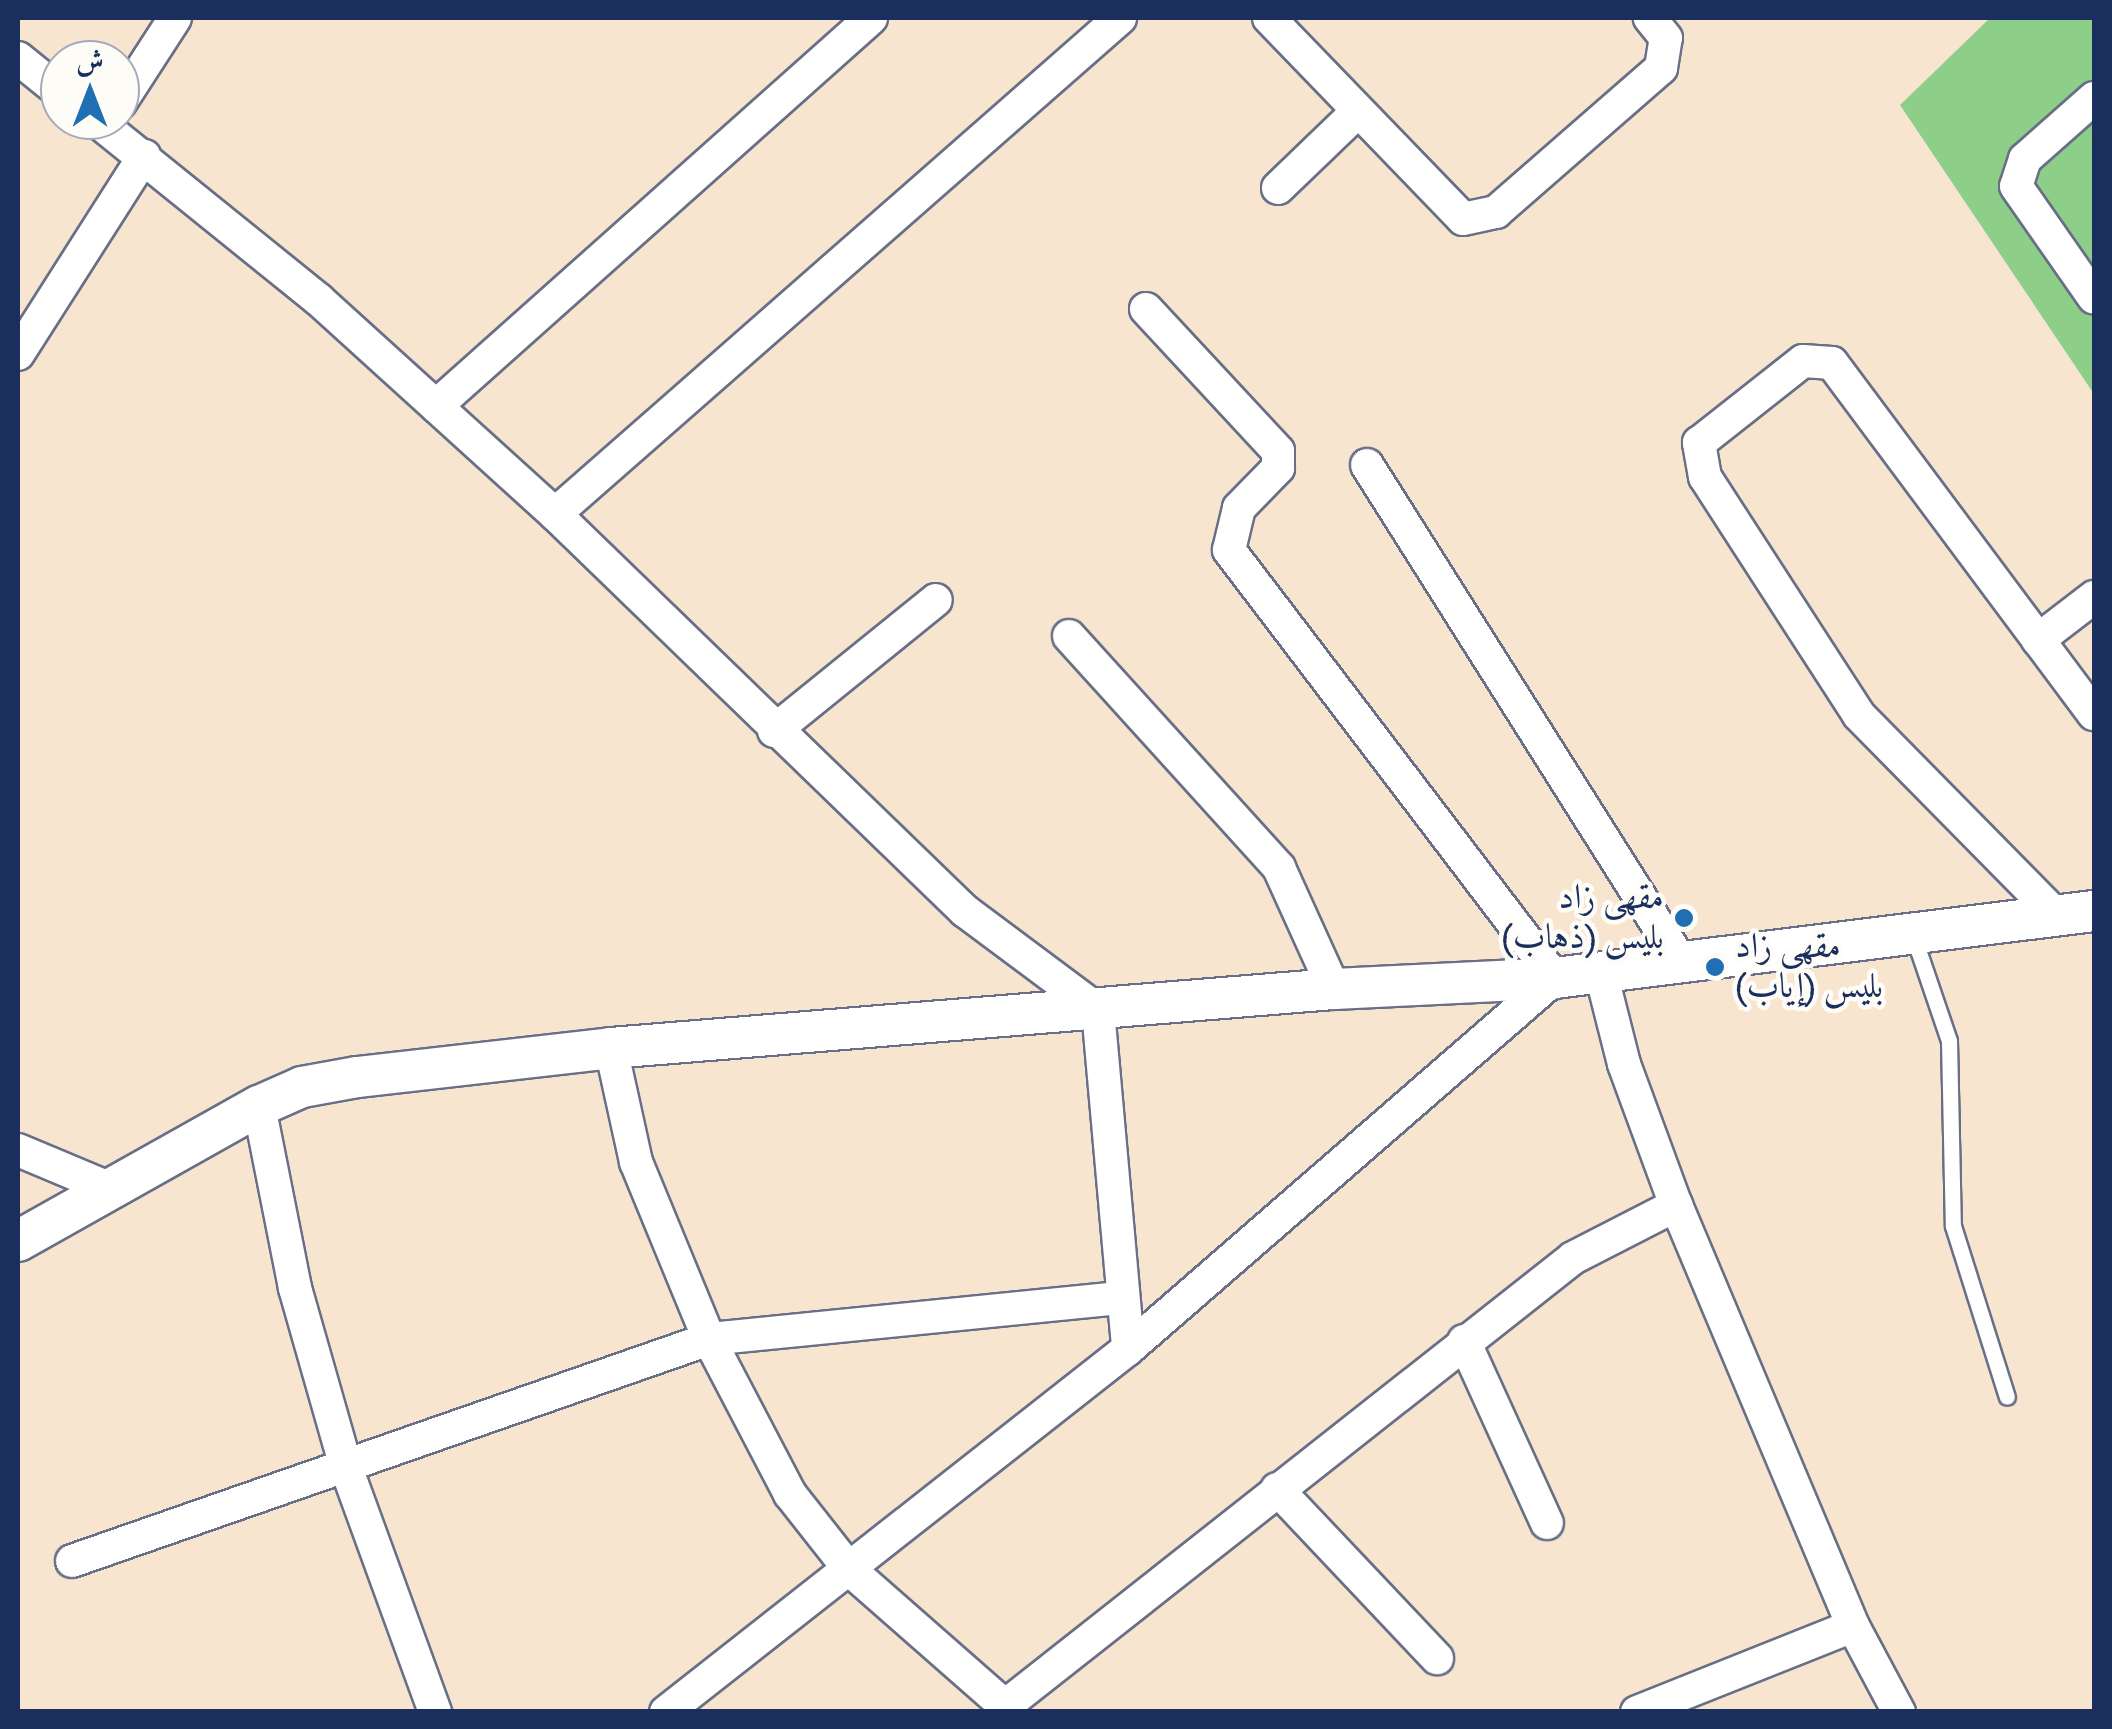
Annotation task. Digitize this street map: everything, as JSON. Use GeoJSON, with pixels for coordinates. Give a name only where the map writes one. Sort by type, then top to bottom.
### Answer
{"type":"FeatureCollection","features":[{"type":"Feature","properties":{"kind":"street"},"geometry":{"type":"LineString","coordinates":[[140,69],[175,18]]}},
{"type":"Feature","properties":{"kind":"street"},"geometry":{"type":"LineString","coordinates":[[436,406],[872,18]]}},
{"type":"Feature","properties":{"kind":"street"},"geometry":{"type":"LineString","coordinates":[[554,514],[1120,18]]}},
{"type":"Feature","properties":{"kind":"street"},"geometry":{"type":"LineString","coordinates":[[1268,18],[1356,114],[1463,219],[1496,212],[1661,68],[1666,38],[1650,18]]}},
{"type":"Feature","properties":{"kind":"street"},"geometry":{"type":"LineString","coordinates":[[18,58],[40,76]]}},
{"type":"Feature","properties":{"kind":"street"},"geometry":{"type":"LineString","coordinates":[[2094,98],[2025,158],[2016,186],[2094,298]]}},
{"type":"Feature","properties":{"kind":"street"},"geometry":{"type":"LineString","coordinates":[[1278,188],[1356,114]]}},
{"type":"Feature","properties":{"kind":"street"},"geometry":{"type":"LineString","coordinates":[[128,140],[436,406],[554,514],[774,731],[965,911],[1098,1010],[1128,1349]]}},
{"type":"Feature","properties":{"kind":"street"},"geometry":{"type":"LineString","coordinates":[[18,354],[144,156]]}},
{"type":"Feature","properties":{"kind":"street"},"geometry":{"type":"LineString","coordinates":[[1146,310],[1278,451],[1278,468],[1238,508],[1229,550],[1555,978]]}},
{"type":"Feature","properties":{"kind":"street"},"geometry":{"type":"LineString","coordinates":[[2076,913],[1860,715],[1705,477],[1700,443],[1803,361],[1832,363],[2094,714]]}},
{"type":"Feature","properties":{"kind":"street"},"geometry":{"type":"LineString","coordinates":[[1367,464],[1684,965]]}},
{"type":"Feature","properties":{"kind":"street"},"geometry":{"type":"LineString","coordinates":[[2038,640],[2094,597]]}},
{"type":"Feature","properties":{"kind":"street"},"geometry":{"type":"LineString","coordinates":[[774,731],[936,600]]}},
{"type":"Feature","properties":{"kind":"street"},"geometry":{"type":"LineString","coordinates":[[1068,636],[1279,868],[1334,990]]}},
{"type":"Feature","properties":{"kind":"street"},"geometry":{"type":"LineString","coordinates":[[18,1241],[259,1106],[302,1087],[357,1076],[611,1048],[1334,990],[1555,978],[1684,965],[2076,913]]}},
{"type":"Feature","properties":{"kind":"street"},"geometry":{"type":"LineString","coordinates":[[1601,973],[1624,1064],[1676,1205],[1853,1626],[1898,1712]]}},
{"type":"Feature","properties":{"kind":"street"},"geometry":{"type":"LineString","coordinates":[[666,1712],[1128,1349],[1555,978]]}},
{"type":"Feature","properties":{"kind":"street"},"geometry":{"type":"LineString","coordinates":[[611,1048],[636,1162],[709,1339],[790,1494],[849,1568],[1009,1709],[1277,1489],[1573,1258],[1676,1205]]}},
{"type":"Feature","properties":{"kind":"street"},"geometry":{"type":"LineString","coordinates":[[259,1106],[294,1288],[347,1470],[435,1712]]}},
{"type":"Feature","properties":{"kind":"street"},"geometry":{"type":"LineString","coordinates":[[18,1150],[109,1188]]}},
{"type":"Feature","properties":{"kind":"street"},"geometry":{"type":"LineString","coordinates":[[72,1560],[347,1470],[709,1339],[1121,1298]]}},
{"type":"Feature","properties":{"kind":"street"},"geometry":{"type":"LineString","coordinates":[[1464,1341],[1547,1524]]}},
{"type":"Feature","properties":{"kind":"street"},"geometry":{"type":"LineString","coordinates":[[1277,1489],[1438,1658]]}},
{"type":"Feature","properties":{"kind":"street"},"geometry":{"type":"LineString","coordinates":[[1637,1712],[1853,1626]]}},
{"type":"Feature","properties":{"kind":"lane"},"geometry":{"type":"LineString","coordinates":[[1913,935],[1949,1041],[1954,1226],[2006,1398]]}},
{"type":"Feature","properties":{"kind":"green space"},"geometry":{"type":"Polygon","coordinates":[[[1990,18],[2094,18],[2094,394],[1900,105],[1990,18]]]}},
{"type":"Feature","properties":{"kind":"place","name":"مقهى زاد بليس (ذهاب)"},"geometry":{"type":"Point","coordinates":[1684,918]}},
{"type":"Feature","properties":{"kind":"place","name":"مقهى زاد بليس (إياب)"},"geometry":{"type":"Point","coordinates":[1715,967]}}]}
